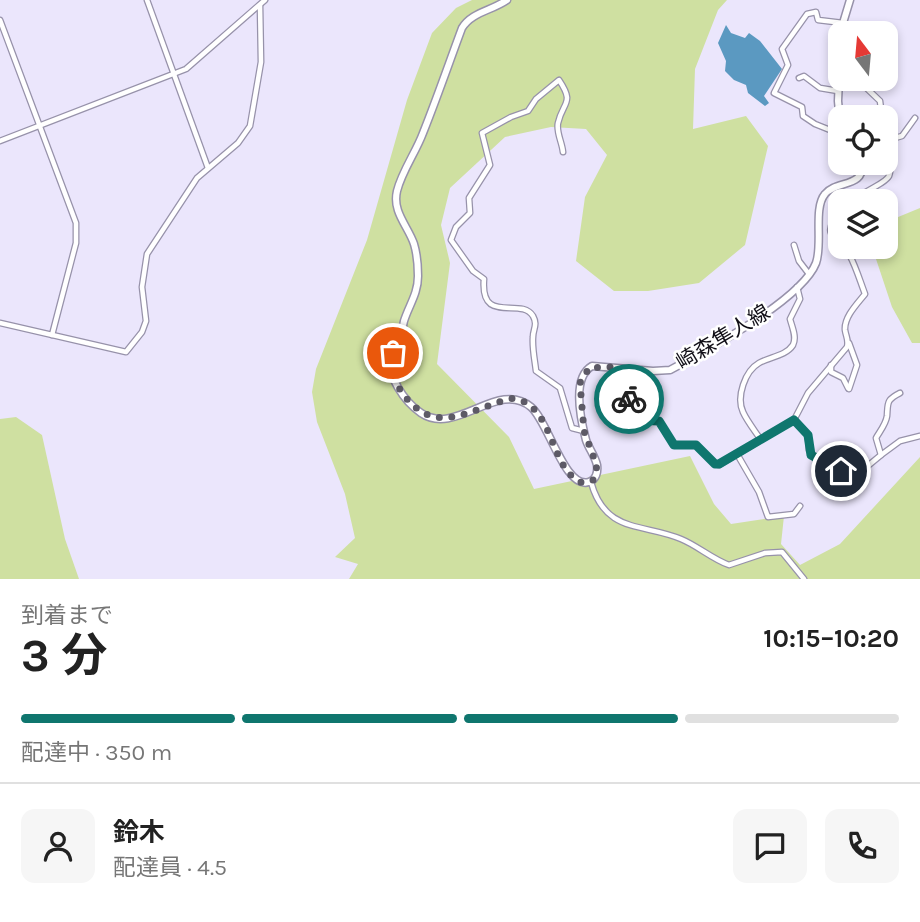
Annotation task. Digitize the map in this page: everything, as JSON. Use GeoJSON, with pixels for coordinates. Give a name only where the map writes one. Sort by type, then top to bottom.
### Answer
{"type":"FeatureCollection","features":[{"type":"Feature","properties":{"kind":"main road"},"geometry":{"type":"LineString","coordinates":[[507,0],[494,9],[472,15],[462,28],[423,133],[397,189],[396,205],[414,244],[418,277],[417,294],[405,318],[399,345],[393,353],[391,369],[403,394],[421,413],[429,417],[439,419],[455,416],[506,398],[522,400],[538,414],[570,476],[583,483],[591,482]]}},
{"type":"Feature","properties":{"kind":"main road"},"geometry":{"type":"LineString","coordinates":[[844,21],[850,0]]}},
{"type":"Feature","properties":{"kind":"main road"},"geometry":{"type":"LineString","coordinates":[[838,91],[839,105]]}},
{"type":"Feature","properties":{"kind":"main road"},"geometry":{"type":"LineString","coordinates":[[810,275],[818,252],[823,196],[829,190],[853,183],[860,175]]}},
{"type":"Feature","properties":{"kind":"main road","name":"崎森隼人線"},"geometry":{"type":"LineString","coordinates":[[591,482],[597,466],[584,431],[581,377],[592,366],[670,370],[769,310],[810,275]]}},
{"type":"Feature","properties":{"kind":"street"},"geometry":{"type":"LineString","coordinates":[[146,0],[208,168]]}},
{"type":"Feature","properties":{"kind":"street"},"geometry":{"type":"LineString","coordinates":[[0,141],[174,75],[197,61],[265,0]]}},
{"type":"Feature","properties":{"kind":"street"},"geometry":{"type":"LineString","coordinates":[[0,323],[127,352],[133,346],[146,321],[142,287],[147,254],[184,194],[208,168],[245,136],[250,126],[261,62],[260,5]]}},
{"type":"Feature","properties":{"kind":"street"},"geometry":{"type":"LineString","coordinates":[[828,21],[818,20],[816,12],[807,14],[782,49],[788,65],[774,93],[802,107],[803,116],[828,129]]}},
{"type":"Feature","properties":{"kind":"street"},"geometry":{"type":"LineString","coordinates":[[0,20],[76,223],[76,243],[52,335]]}},
{"type":"Feature","properties":{"kind":"street"},"geometry":{"type":"LineString","coordinates":[[799,78],[804,76],[823,90],[828,90]]}},
{"type":"Feature","properties":{"kind":"street"},"geometry":{"type":"LineString","coordinates":[[563,152],[558,124],[567,106],[568,95],[559,80],[536,99],[528,111],[482,132],[490,165],[469,198],[470,213],[456,227],[451,240],[473,271],[484,279],[483,289],[487,300],[501,309],[521,308],[530,312],[536,327],[532,335],[536,371],[560,388],[572,428],[584,431]]}},
{"type":"Feature","properties":{"kind":"street"},"geometry":{"type":"LineString","coordinates":[[870,91],[880,105]]}},
{"type":"Feature","properties":{"kind":"street"},"geometry":{"type":"LineString","coordinates":[[898,137],[902,136],[915,118]]}},
{"type":"Feature","properties":{"kind":"street"},"geometry":{"type":"LineString","coordinates":[[872,189],[887,180],[890,175]]}},
{"type":"Feature","properties":{"kind":"street"},"geometry":{"type":"LineString","coordinates":[[794,245],[799,261],[810,275]]}},
{"type":"Feature","properties":{"kind":"street"},"geometry":{"type":"LineString","coordinates":[[831,365],[831,372],[843,378],[849,389],[857,365],[845,327],[854,307],[865,294],[851,259]]}},
{"type":"Feature","properties":{"kind":"street"},"geometry":{"type":"LineString","coordinates":[[761,440],[742,410],[744,383],[750,370],[758,363],[783,353],[792,346],[795,338],[790,319],[800,299],[797,287]]}},
{"type":"Feature","properties":{"kind":"street"},"geometry":{"type":"LineString","coordinates":[[610,367],[640,418],[659,421],[674,445],[696,445],[715,464],[794,420],[808,393],[849,342]]}},
{"type":"Feature","properties":{"kind":"street"},"geometry":{"type":"LineString","coordinates":[[881,455],[876,438],[887,416],[887,404],[900,393]]}},
{"type":"Feature","properties":{"kind":"street"},"geometry":{"type":"LineString","coordinates":[[794,420],[808,435],[811,455],[841,471],[858,474],[900,441],[920,436]]}},
{"type":"Feature","properties":{"kind":"street"},"geometry":{"type":"LineString","coordinates":[[737,454],[759,492],[768,517],[794,514],[800,506]]}},
{"type":"Feature","properties":{"kind":"street"},"geometry":{"type":"LineString","coordinates":[[591,482],[594,496],[626,525],[682,539],[729,565],[765,553],[782,552],[804,579]]}},
{"type":"Feature","properties":{"kind":"green space"},"geometry":{"type":"Polygon","coordinates":[[[472,0],[727,0],[718,10],[695,69],[693,129],[746,116],[768,146],[745,245],[699,283],[648,291],[614,291],[576,261],[585,197],[607,155],[586,129],[551,127],[505,137],[450,188],[441,225],[450,263],[437,364],[509,437],[534,489],[690,456],[714,504],[731,524],[784,516],[781,544],[800,565],[840,544],[920,457],[920,579],[349,579],[358,564],[335,557],[355,538],[345,494],[317,422],[312,392],[316,369],[367,240],[407,100],[432,33],[456,8],[472,0]]]}},
{"type":"Feature","properties":{"kind":"green space"},"geometry":{"type":"Polygon","coordinates":[[[920,208],[920,343],[912,343],[892,307],[876,259],[898,259],[898,217],[920,208]]]}},
{"type":"Feature","properties":{"kind":"green space"},"geometry":{"type":"Polygon","coordinates":[[[16,417],[42,435],[65,539],[79,579],[0,579],[0,419],[16,417]]]}},
{"type":"Feature","properties":{"kind":"water"},"geometry":{"type":"Polygon","coordinates":[[[726,25],[731,33],[745,38],[749,33],[760,41],[782,69],[764,96],[769,103],[765,106],[748,93],[746,85],[734,80],[725,71],[726,61],[718,43],[726,25]]]}},
{"type":"Feature","properties":{"kind":"way so far"},"geometry":{"type":"LineString","coordinates":[[393,353],[391,369],[397,386],[421,413],[429,417],[439,419],[455,416],[506,398],[522,400],[538,414],[570,476],[583,483],[591,482],[597,470],[584,431],[580,383],[583,373],[592,366],[610,367],[629,399]]}},
{"type":"Feature","properties":{"kind":"route"},"geometry":{"type":"LineString","coordinates":[[629,399],[640,418],[659,421],[662,424],[674,445],[696,445],[712,463],[719,464],[794,420],[808,435],[811,455],[841,471]]}}]}
